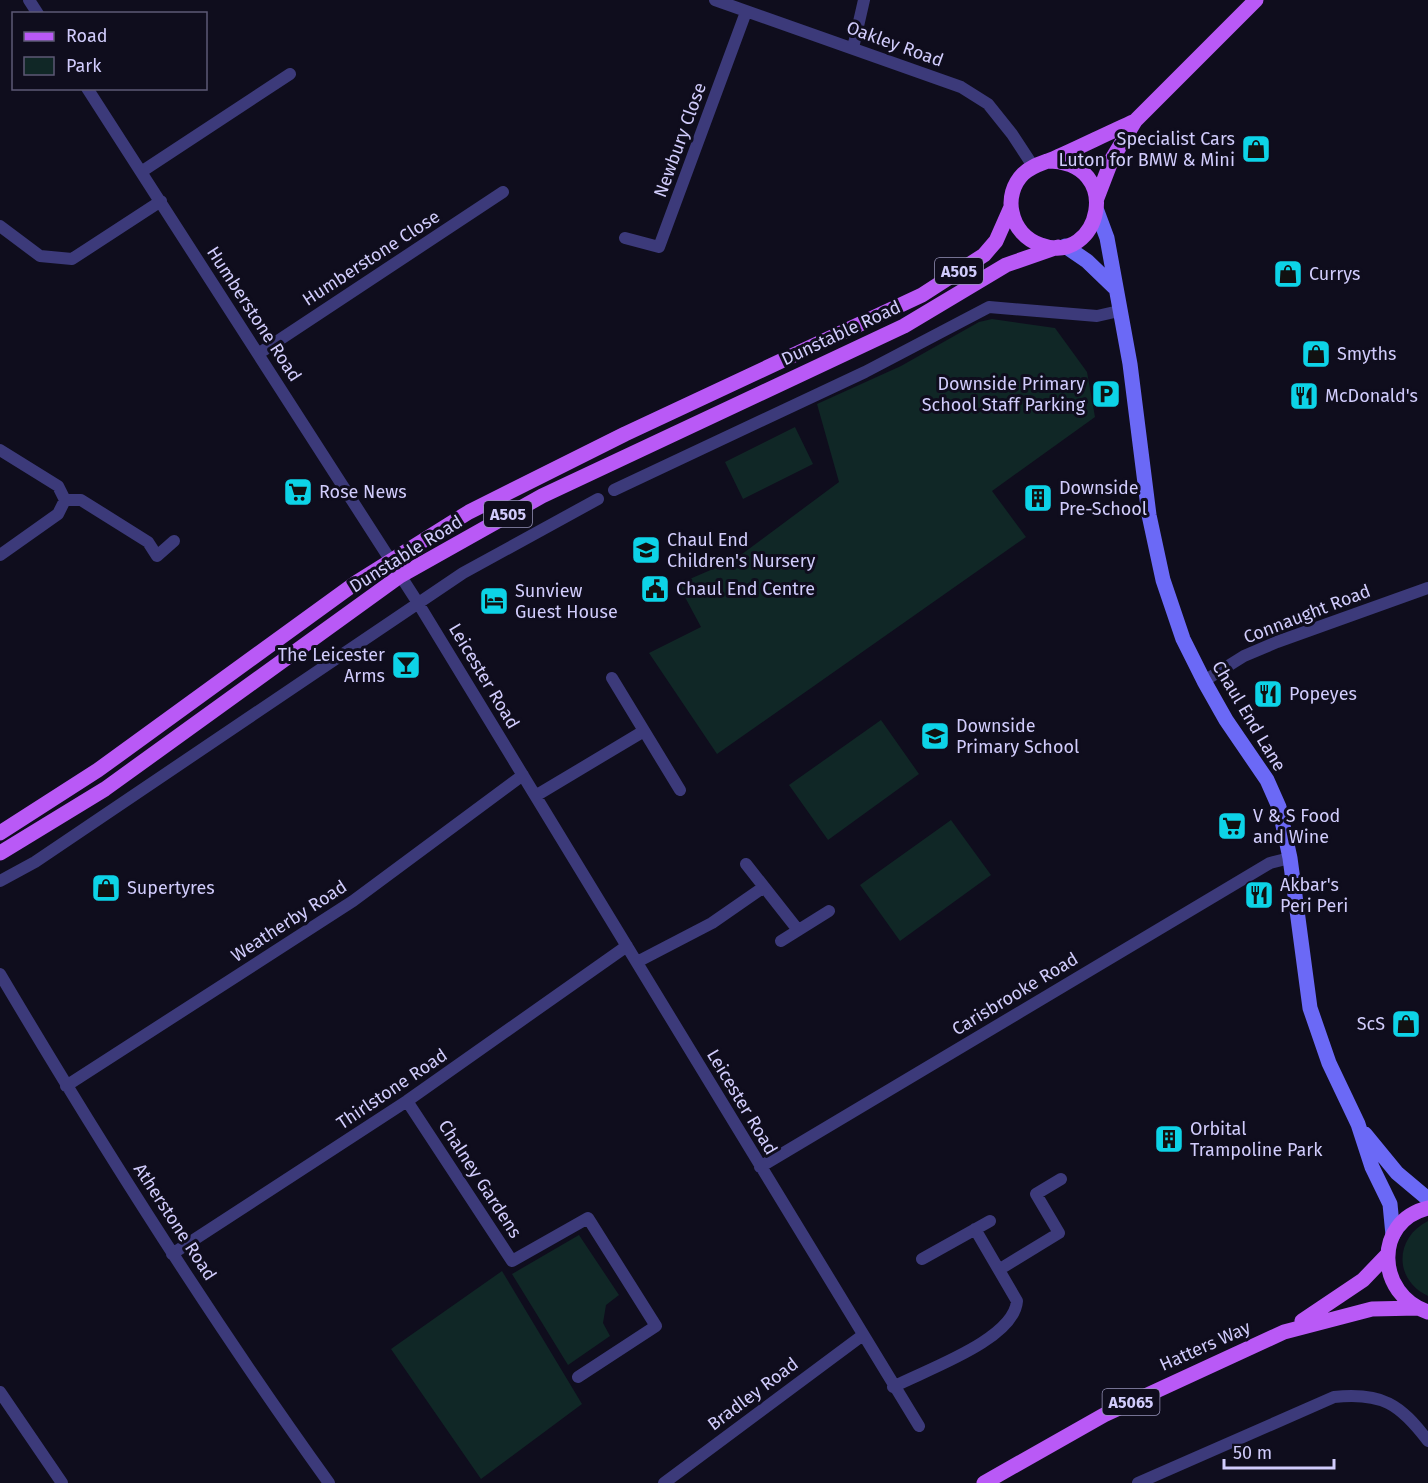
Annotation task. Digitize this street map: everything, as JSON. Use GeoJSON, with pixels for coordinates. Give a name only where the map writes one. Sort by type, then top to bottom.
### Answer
{"type":"FeatureCollection","features":[{"type":"Feature","properties":{"kind":"main road"},"geometry":{"type":"LineString","coordinates":[[1135,121],[1040,164],[1016,183],[1011,207],[1014,220],[1021,232],[1038,244],[1061,247],[1086,233],[1112,159],[1135,121],[1256,0]]}},
{"type":"Feature","properties":{"kind":"main road"},"geometry":{"type":"LineString","coordinates":[[1040,164],[1061,161],[1080,169],[1093,184],[1097,204]]}},
{"type":"Feature","properties":{"kind":"main road","name":"Dunstable Road"},"geometry":{"type":"LineString","coordinates":[[0,833],[98,770],[391,560],[470,512],[537,477],[922,295],[984,255],[996,241],[1011,207]]}},
{"type":"Feature","properties":{"kind":"main road","name":"Dunstable Road"},"geometry":{"type":"LineString","coordinates":[[0,853],[105,789],[400,576],[542,495],[904,326],[1006,265],[1061,247]]}},
{"type":"Feature","properties":{"kind":"main road"},"geometry":{"type":"LineString","coordinates":[[1423,1310],[1404,1299],[1394,1286],[1388,1271],[1388,1254],[1393,1235],[1411,1215],[1428,1208]]}},
{"type":"Feature","properties":{"kind":"main road","name":"Hatters Way"},"geometry":{"type":"LineString","coordinates":[[984,1483],[1104,1415],[1284,1332],[1363,1280],[1388,1254]]}},
{"type":"Feature","properties":{"kind":"main road","name":"Hatters Way"},"geometry":{"type":"LineString","coordinates":[[1284,1332],[1372,1309],[1423,1310]]}},
{"type":"Feature","properties":{"kind":"street","name":"Oakley Road"},"geometry":{"type":"LineString","coordinates":[[715,0],[961,87],[988,104],[1040,164]]}},
{"type":"Feature","properties":{"kind":"street"},"geometry":{"type":"LineString","coordinates":[[853,48],[864,0]]}},
{"type":"Feature","properties":{"kind":"street","name":"Newbury Close"},"geometry":{"type":"LineString","coordinates":[[625,238],[659,247],[746,12]]}},
{"type":"Feature","properties":{"kind":"street"},"geometry":{"type":"LineString","coordinates":[[141,172],[290,74]]}},
{"type":"Feature","properties":{"kind":"street","name":"Humberstone Road"},"geometry":{"type":"LineString","coordinates":[[88,90],[400,576]]}},
{"type":"Feature","properties":{"kind":"street","name":"Humberstone Close"},"geometry":{"type":"LineString","coordinates":[[258,354],[503,192]]}},
{"type":"Feature","properties":{"kind":"street"},"geometry":{"type":"LineString","coordinates":[[0,226],[40,256],[72,259],[161,201]]}},
{"type":"Feature","properties":{"kind":"street","name":"Chaul End Lane"},"geometry":{"type":"LineString","coordinates":[[1097,204],[1107,238],[1114,287],[1132,374],[1149,515],[1163,580],[1183,639],[1204,681],[1226,720],[1267,780],[1279,807],[1290,858],[1310,1008],[1329,1063],[1350,1110],[1376,1159],[1390,1204],[1393,1235]]}},
{"type":"Feature","properties":{"kind":"street"},"geometry":{"type":"LineString","coordinates":[[1061,247],[1087,261],[1114,287]]}},
{"type":"Feature","properties":{"kind":"street"},"geometry":{"type":"LineString","coordinates":[[614,489],[865,372],[989,307],[1097,316],[1119,311]]}},
{"type":"Feature","properties":{"kind":"street"},"geometry":{"type":"LineString","coordinates":[[0,450],[58,486],[65,500]]}},
{"type":"Feature","properties":{"kind":"street"},"geometry":{"type":"LineString","coordinates":[[0,881],[35,862],[464,573],[598,499]]}},
{"type":"Feature","properties":{"kind":"street"},"geometry":{"type":"LineString","coordinates":[[65,500],[81,500],[148,542],[157,556],[174,541]]}},
{"type":"Feature","properties":{"kind":"street"},"geometry":{"type":"LineString","coordinates":[[0,555],[58,514],[65,500]]}},
{"type":"Feature","properties":{"kind":"street","name":"Leicester Road"},"geometry":{"type":"LineString","coordinates":[[400,576],[537,795],[893,1387],[919,1426]]}},
{"type":"Feature","properties":{"kind":"street","name":"Connaught Road"},"geometry":{"type":"LineString","coordinates":[[1204,681],[1239,659],[1277,642],[1428,588]]}},
{"type":"Feature","properties":{"kind":"street"},"geometry":{"type":"LineString","coordinates":[[612,678],[680,790]]}},
{"type":"Feature","properties":{"kind":"street"},"geometry":{"type":"LineString","coordinates":[[537,795],[644,731]]}},
{"type":"Feature","properties":{"kind":"street","name":"Weatherby Road"},"geometry":{"type":"LineString","coordinates":[[66,1086],[353,902],[523,775]]}},
{"type":"Feature","properties":{"kind":"street","name":"Carisbrooke Road"},"geometry":{"type":"LineString","coordinates":[[760,1167],[1261,869],[1290,858]]}},
{"type":"Feature","properties":{"kind":"street"},"geometry":{"type":"LineString","coordinates":[[746,864],[798,930]]}},
{"type":"Feature","properties":{"kind":"street"},"geometry":{"type":"LineString","coordinates":[[637,963],[712,923],[764,887]]}},
{"type":"Feature","properties":{"kind":"street"},"geometry":{"type":"LineString","coordinates":[[781,941],[830,911]]}},
{"type":"Feature","properties":{"kind":"street","name":"Thirlstone Road"},"geometry":{"type":"LineString","coordinates":[[172,1254],[407,1101],[627,946]]}},
{"type":"Feature","properties":{"kind":"street","name":"Atherstone Road"},"geometry":{"type":"LineString","coordinates":[[0,974],[66,1086],[172,1254],[329,1483]]}},
{"type":"Feature","properties":{"kind":"street","name":"Chalney Gardens"},"geometry":{"type":"LineString","coordinates":[[407,1101],[512,1261],[588,1218],[656,1326],[578,1377]]}},
{"type":"Feature","properties":{"kind":"street","name":"Chaul End Lane"},"geometry":{"type":"LineString","coordinates":[[1376,1159],[1428,1199]]}},
{"type":"Feature","properties":{"kind":"street"},"geometry":{"type":"LineString","coordinates":[[1000,1269],[1059,1233],[1036,1194],[1061,1179]]}},
{"type":"Feature","properties":{"kind":"street"},"geometry":{"type":"LineString","coordinates":[[922,1259],[990,1221]]}},
{"type":"Feature","properties":{"kind":"street"},"geometry":{"type":"LineString","coordinates":[[893,1387],[954,1359],[1009,1322],[1016,1312],[1017,1302],[975,1229]]}},
{"type":"Feature","properties":{"kind":"street","name":"Bradley Road"},"geometry":{"type":"LineString","coordinates":[[664,1483],[863,1335]]}},
{"type":"Feature","properties":{"kind":"street"},"geometry":{"type":"LineString","coordinates":[[0,1392],[62,1483]]}},
{"type":"Feature","properties":{"kind":"street"},"geometry":{"type":"LineString","coordinates":[[1138,1483],[1334,1397],[1360,1394],[1390,1402],[1410,1417],[1428,1442]]}},
{"type":"Feature","properties":{"kind":"green space"},"geometry":{"type":"Polygon","coordinates":[[[992,319],[1055,328],[1087,372],[1095,417],[992,491],[1026,537],[717,754],[649,653],[701,627],[678,584],[734,560],[839,482],[817,404],[901,366],[979,322],[992,319]]]}},
{"type":"Feature","properties":{"kind":"green space"},"geometry":{"type":"Polygon","coordinates":[[[795,427],[813,464],[743,499],[725,462],[795,427]]]}},
{"type":"Feature","properties":{"kind":"green space"},"geometry":{"type":"Polygon","coordinates":[[[881,720],[919,774],[828,840],[789,785],[881,720]]]}},
{"type":"Feature","properties":{"kind":"green space"},"geometry":{"type":"Polygon","coordinates":[[[951,820],[991,875],[900,941],[860,885],[951,820]]]}},
{"type":"Feature","properties":{"kind":"green space"},"geometry":{"type":"Polygon","coordinates":[[[1428,1221],[1428,1296],[1409,1280],[1402,1259],[1409,1238],[1417,1228],[1428,1221]]]}},
{"type":"Feature","properties":{"kind":"green space"},"geometry":{"type":"Polygon","coordinates":[[[579,1235],[619,1295],[606,1305],[603,1323],[610,1336],[568,1365],[512,1274],[579,1235]]]}},
{"type":"Feature","properties":{"kind":"green space"},"geometry":{"type":"Polygon","coordinates":[[[502,1271],[582,1404],[481,1479],[391,1349],[502,1271]]]}},
{"type":"Feature","properties":{"kind":"place","name":"Specialist Cars Luton for BMW & Mini"},"geometry":{"type":"Point","coordinates":[1256,149]}},
{"type":"Feature","properties":{"kind":"place","name":"Currys"},"geometry":{"type":"Point","coordinates":[1288,274]}},
{"type":"Feature","properties":{"kind":"place","name":"Smyths"},"geometry":{"type":"Point","coordinates":[1316,354]}},
{"type":"Feature","properties":{"kind":"place","name":"Downside Primary School Staff Parking"},"geometry":{"type":"Point","coordinates":[1106,394]}},
{"type":"Feature","properties":{"kind":"place","name":"McDonald's"},"geometry":{"type":"Point","coordinates":[1304,396]}},
{"type":"Feature","properties":{"kind":"place","name":"Rose News"},"geometry":{"type":"Point","coordinates":[298,492]}},
{"type":"Feature","properties":{"kind":"place","name":"Downside Pre-School"},"geometry":{"type":"Point","coordinates":[1038,498]}},
{"type":"Feature","properties":{"kind":"place","name":"Chaul End Children's Nursery"},"geometry":{"type":"Point","coordinates":[646,550]}},
{"type":"Feature","properties":{"kind":"place","name":"Chaul End Centre"},"geometry":{"type":"Point","coordinates":[655,589]}},
{"type":"Feature","properties":{"kind":"place","name":"Sunview Guest House"},"geometry":{"type":"Point","coordinates":[494,601]}},
{"type":"Feature","properties":{"kind":"place","name":"The Leicester Arms"},"geometry":{"type":"Point","coordinates":[406,665]}},
{"type":"Feature","properties":{"kind":"place","name":"Popeyes"},"geometry":{"type":"Point","coordinates":[1268,694]}},
{"type":"Feature","properties":{"kind":"place","name":"Downside Primary School"},"geometry":{"type":"Point","coordinates":[935,736]}},
{"type":"Feature","properties":{"kind":"place","name":"V & S Food and Wine"},"geometry":{"type":"Point","coordinates":[1232,826]}},
{"type":"Feature","properties":{"kind":"place","name":"Supertyres"},"geometry":{"type":"Point","coordinates":[106,888]}},
{"type":"Feature","properties":{"kind":"place","name":"Akbar's Peri Peri"},"geometry":{"type":"Point","coordinates":[1259,895]}},
{"type":"Feature","properties":{"kind":"place","name":"ScS"},"geometry":{"type":"Point","coordinates":[1406,1024]}},
{"type":"Feature","properties":{"kind":"place","name":"Orbital Trampoline Park"},"geometry":{"type":"Point","coordinates":[1169,1139]}}]}
